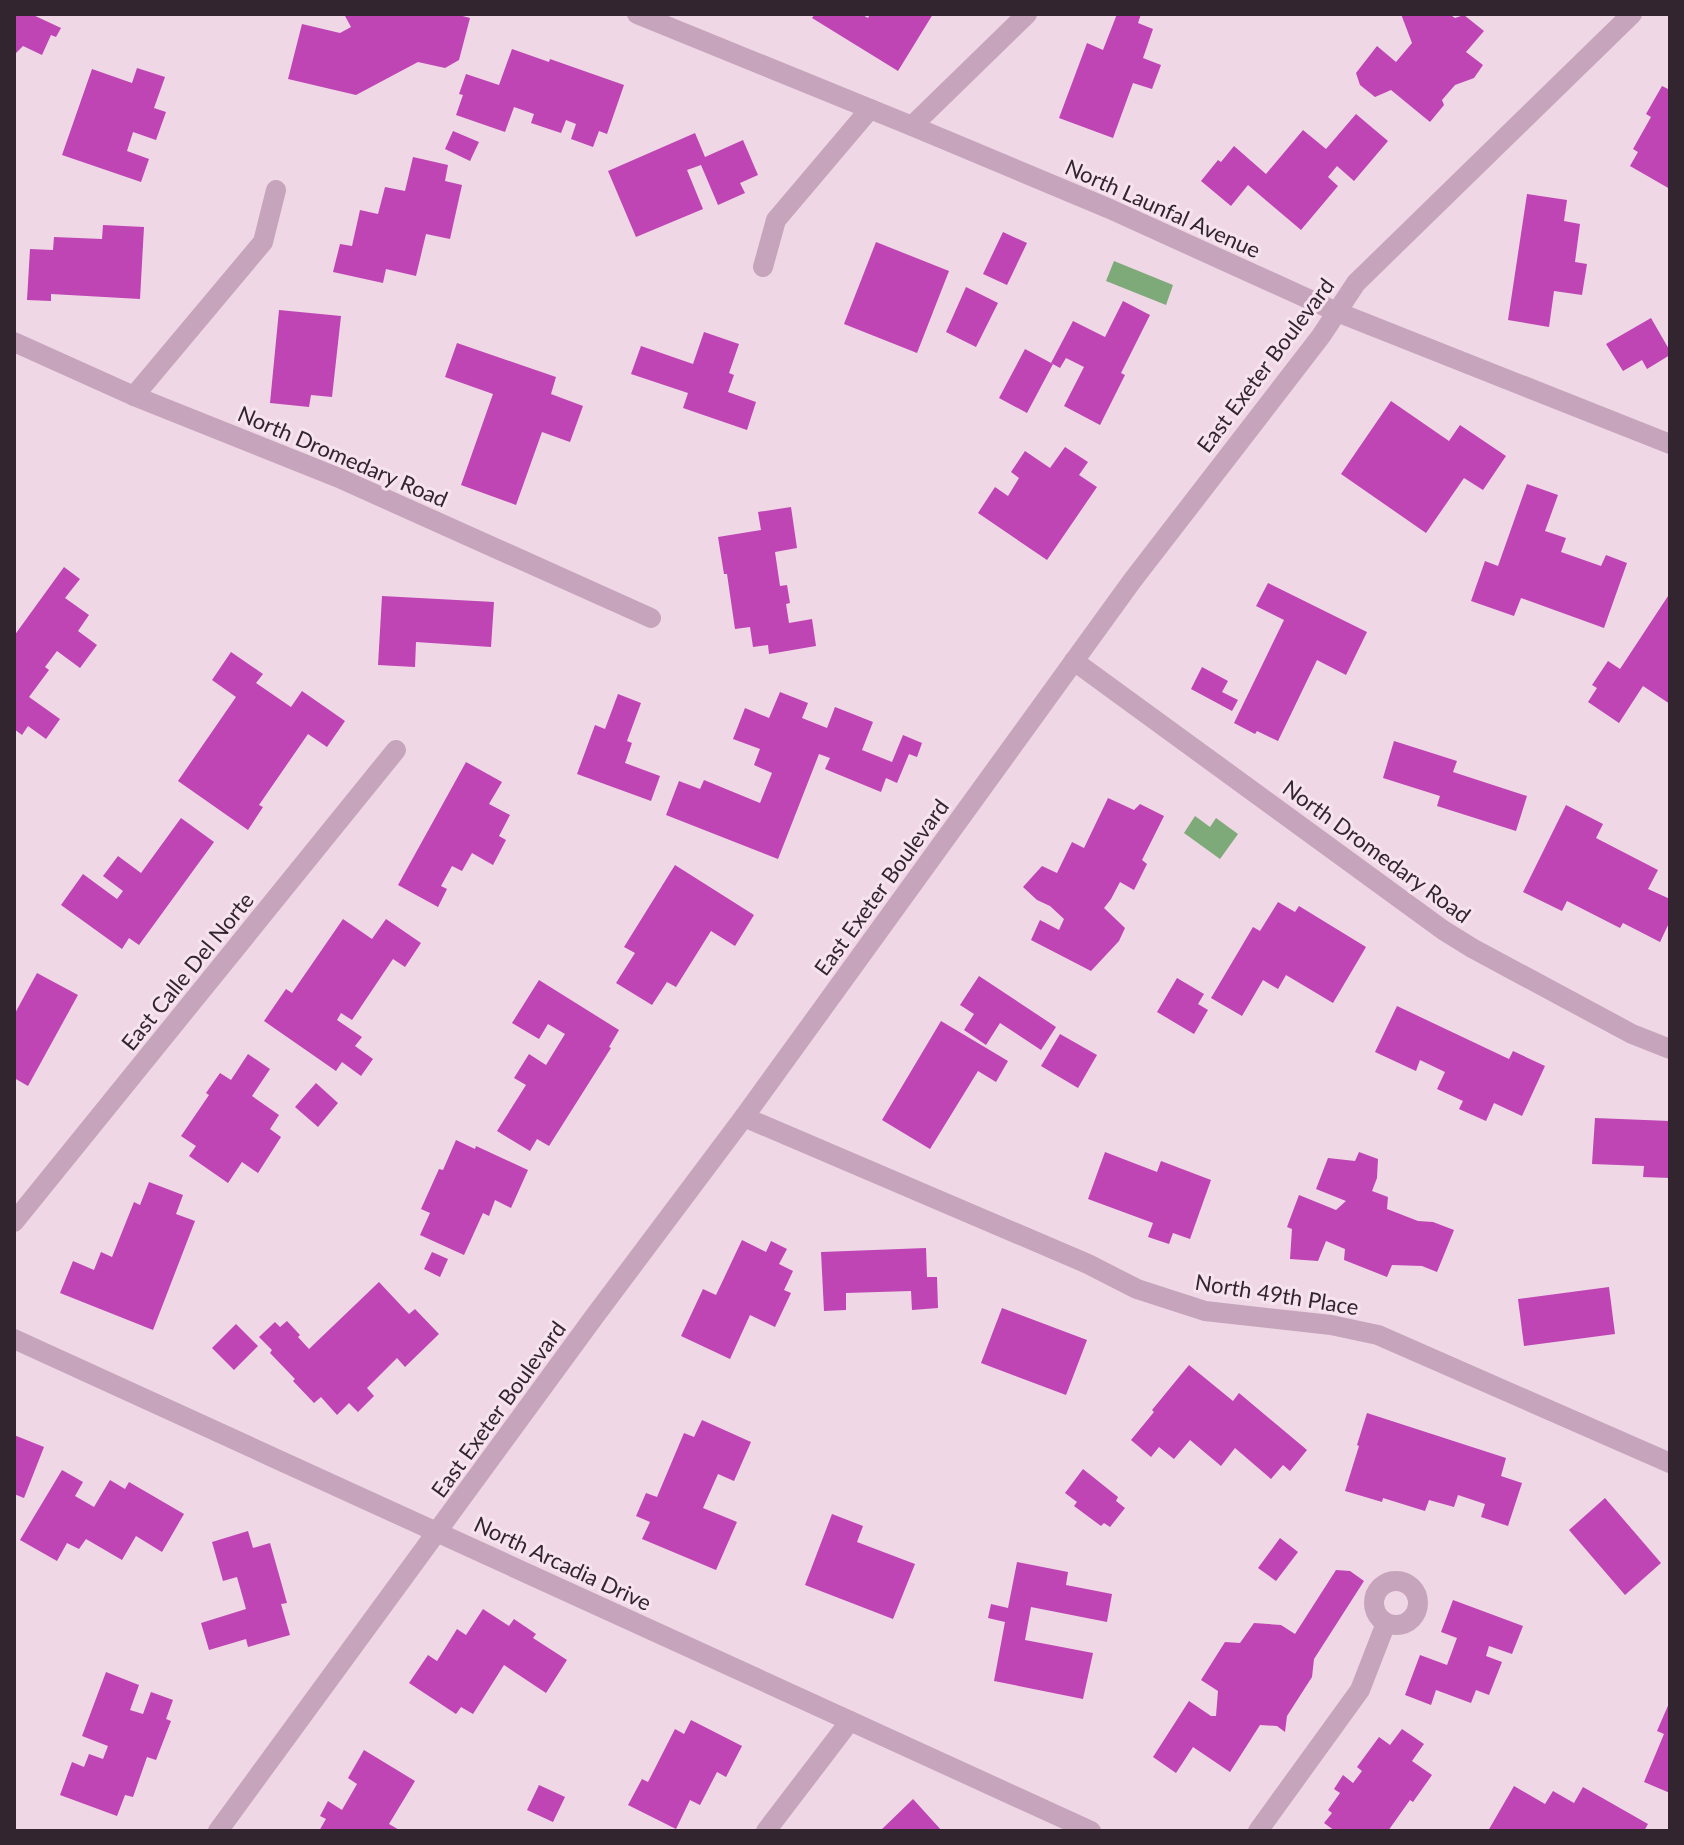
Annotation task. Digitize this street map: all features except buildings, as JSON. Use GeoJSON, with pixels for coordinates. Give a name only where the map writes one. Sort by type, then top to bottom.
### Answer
{"type":"FeatureCollection","features":[{"type":"Feature","properties":{"kind":"street","name":"North Launfal Avenue"},"geometry":{"type":"LineString","coordinates":[[637,14],[1110,209],[1337,312],[1670,444]]}},
{"type":"Feature","properties":{"kind":"street"},"geometry":{"type":"LineString","coordinates":[[912,126],[1027,14]]}},
{"type":"Feature","properties":{"kind":"street","name":"East Exeter Boulevard"},"geometry":{"type":"LineString","coordinates":[[218,1831],[744,1117],[1132,581],[1321,336],[1356,283],[1632,14]]}},
{"type":"Feature","properties":{"kind":"street"},"geometry":{"type":"LineString","coordinates":[[763,267],[776,220],[870,109]]}},
{"type":"Feature","properties":{"kind":"street"},"geometry":{"type":"LineString","coordinates":[[134,396],[263,242],[276,190]]}},
{"type":"Feature","properties":{"kind":"street","name":"North Dromedary Road"},"geometry":{"type":"LineString","coordinates":[[14,342],[134,396],[339,478],[651,618]]}},
{"type":"Feature","properties":{"kind":"street","name":"North Dromedary Road"},"geometry":{"type":"LineString","coordinates":[[1074,661],[1453,936],[1632,1034],[1670,1049]]}},
{"type":"Feature","properties":{"kind":"street","name":"East Calle Del Norte"},"geometry":{"type":"LineString","coordinates":[[14,1222],[396,750]]}},
{"type":"Feature","properties":{"kind":"street","name":"North 49th Place"},"geometry":{"type":"LineString","coordinates":[[744,1117],[1088,1264],[1137,1289],[1205,1311],[1331,1325],[1378,1335],[1670,1463]]}},
{"type":"Feature","properties":{"kind":"street","name":"North Arcadia Drive"},"geometry":{"type":"LineString","coordinates":[[14,1339],[1091,1831]]}},
{"type":"Feature","properties":{"kind":"street"},"geometry":{"type":"LineString","coordinates":[[1258,1831],[1360,1690],[1386,1623]]}},
{"type":"Feature","properties":{"kind":"street"},"geometry":{"type":"LineString","coordinates":[[766,1831],[850,1721]]}},
{"type":"Feature","properties":{"kind":"shaded area"},"geometry":{"type":"Polygon","coordinates":[[[1114,261],[1173,285],[1166,305],[1106,281],[1114,261]]]}},
{"type":"Feature","properties":{"kind":"shaded area"},"geometry":{"type":"Polygon","coordinates":[[[1195,816],[1210,827],[1216,818],[1238,834],[1220,859],[1184,833],[1195,816]]]}}]}
